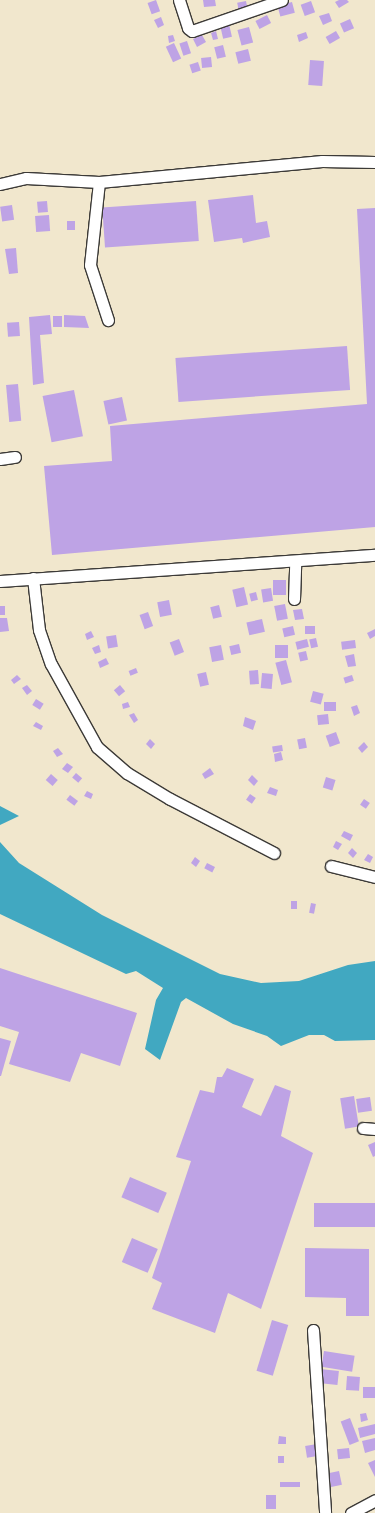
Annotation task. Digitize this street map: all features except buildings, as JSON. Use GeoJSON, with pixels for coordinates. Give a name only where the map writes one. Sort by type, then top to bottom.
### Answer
{"type":"FeatureCollection","features":[{"type":"Feature","properties":{"kind":"street"},"geometry":{"type":"LineString","coordinates":[[180,0],[188,28],[192,30],[282,0]]}},
{"type":"Feature","properties":{"kind":"street"},"geometry":{"type":"LineString","coordinates":[[0,184],[26,178],[99,182],[322,161],[375,162]]}},
{"type":"Feature","properties":{"kind":"street"},"geometry":{"type":"LineString","coordinates":[[99,182],[90,265],[108,320]]}},
{"type":"Feature","properties":{"kind":"street"},"geometry":{"type":"LineString","coordinates":[[0,459],[15,457]]}},
{"type":"Feature","properties":{"kind":"street"},"geometry":{"type":"LineString","coordinates":[[0,581],[375,555]]}},
{"type":"Feature","properties":{"kind":"street"},"geometry":{"type":"LineString","coordinates":[[294,599],[295,561]]}},
{"type":"Feature","properties":{"kind":"street"},"geometry":{"type":"LineString","coordinates":[[33,578],[39,630],[51,664],[96,747],[127,773],[274,853]]}},
{"type":"Feature","properties":{"kind":"street"},"geometry":{"type":"LineString","coordinates":[[331,866],[375,876]]}},
{"type":"Feature","properties":{"kind":"street"},"geometry":{"type":"LineString","coordinates":[[362,1128],[375,1129]]}},
{"type":"Feature","properties":{"kind":"street"},"geometry":{"type":"LineString","coordinates":[[313,1330],[325,1513]]}},
{"type":"Feature","properties":{"kind":"street"},"geometry":{"type":"LineString","coordinates":[[351,1513],[375,1500]]}},
{"type":"Feature","properties":{"kind":"water"},"geometry":{"type":"Polygon","coordinates":[[[0,806],[19,816],[0,825],[0,806]]]}},
{"type":"Feature","properties":{"kind":"water"},"geometry":{"type":"Polygon","coordinates":[[[0,842],[19,863],[102,915],[220,974],[261,983],[299,981],[348,965],[375,961],[375,1040],[335,1041],[324,1035],[309,1035],[281,1046],[267,1036],[233,1024],[186,998],[181,1002],[160,1060],[145,1049],[156,1000],[163,988],[136,971],[126,974],[0,914],[0,842]]]}}]}
